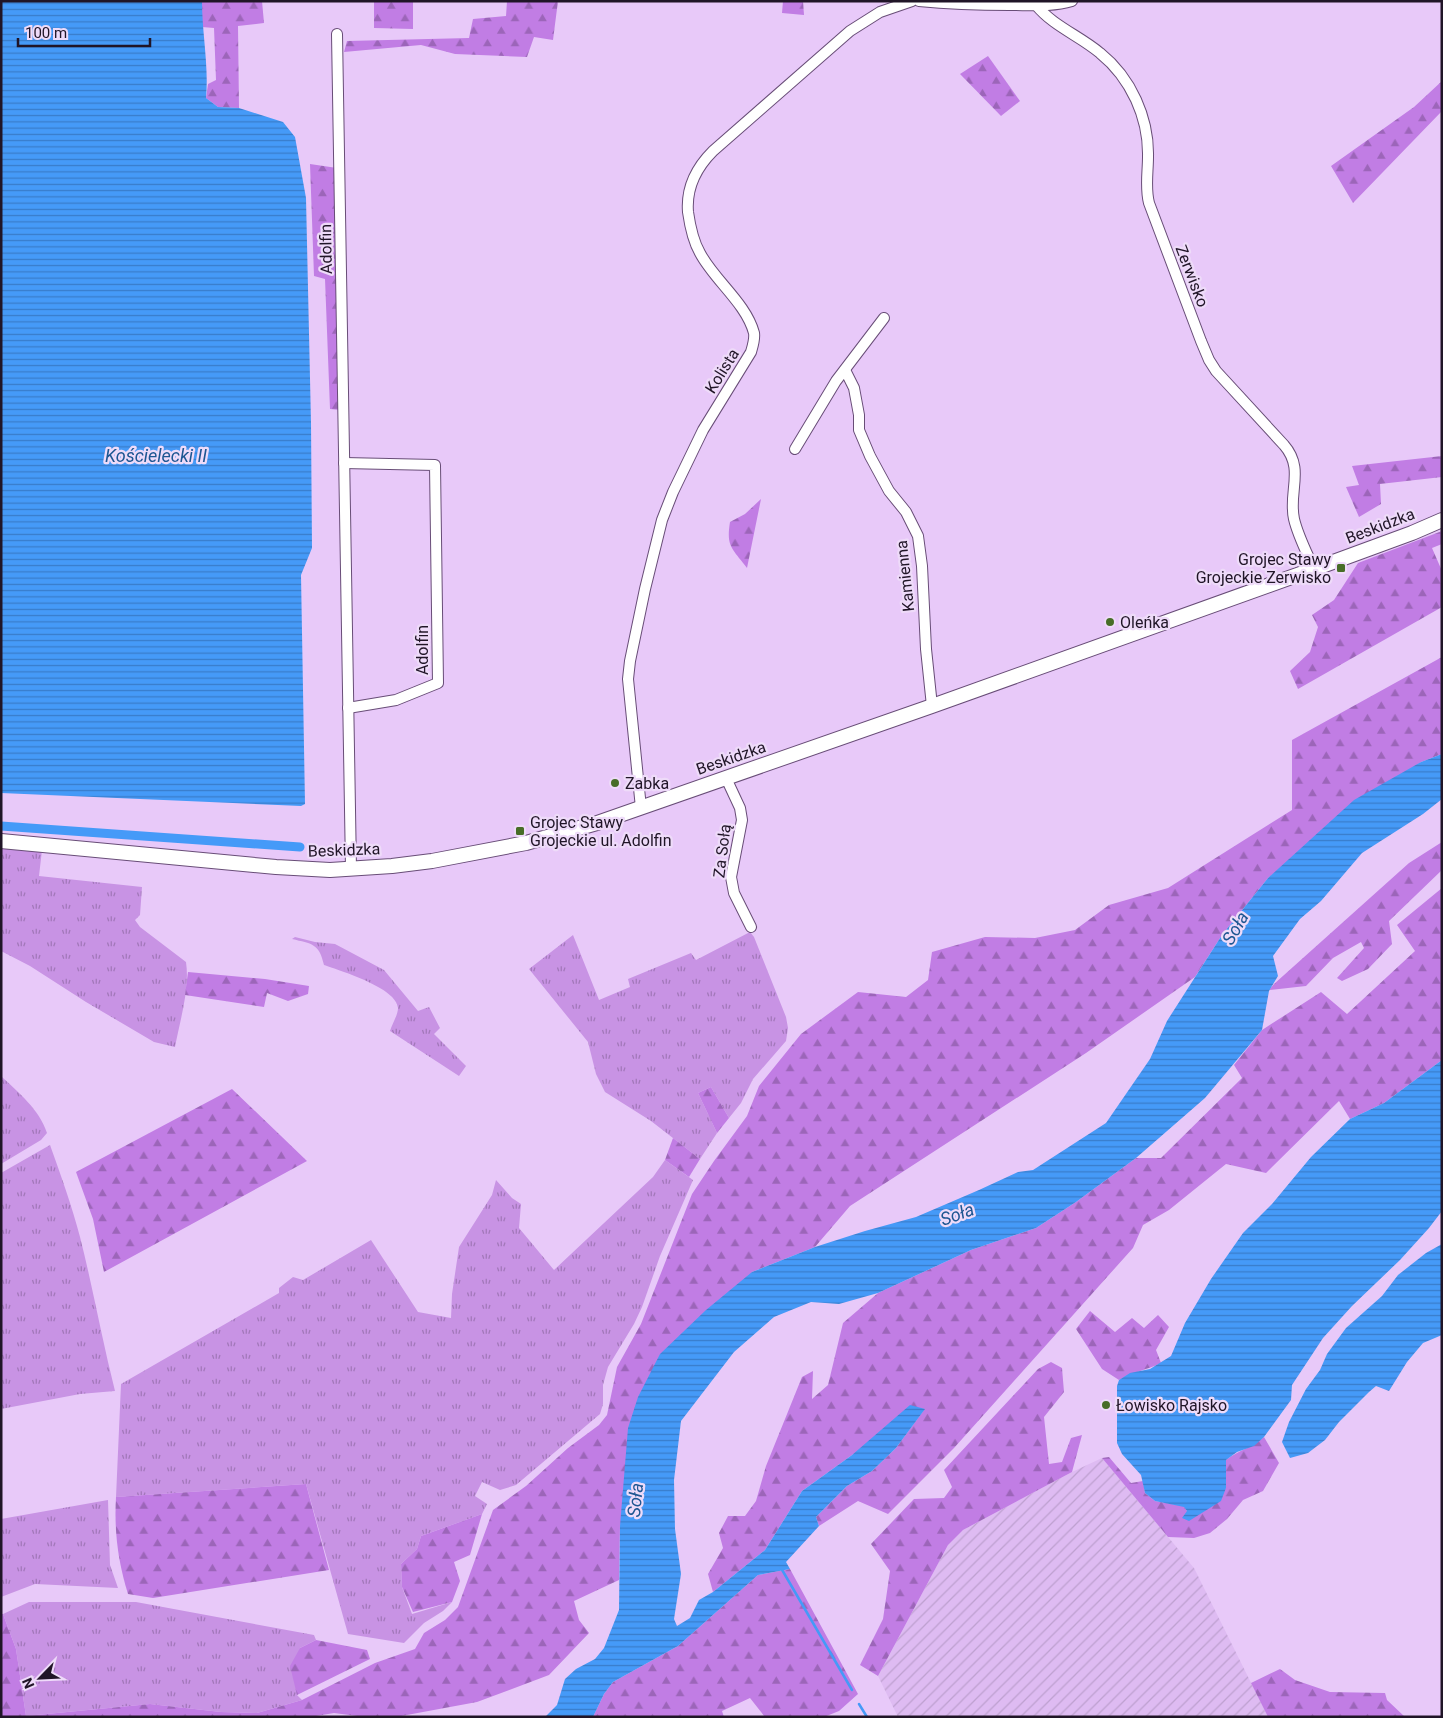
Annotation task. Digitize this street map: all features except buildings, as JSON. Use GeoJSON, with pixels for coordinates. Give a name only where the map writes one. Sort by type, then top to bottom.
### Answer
{"type":"FeatureCollection","features":[{"type":"Feature","properties":{"kind":"main road","name":"Beskidzka"},"geometry":{"type":"LineString","coordinates":[[1,841],[296,869],[351,869],[432,861],[526,843],[584,828],[932,706],[1314,569],[1442,520]]}},
{"type":"Feature","properties":{"kind":"street","name":"Kolista"},"geometry":{"type":"LineString","coordinates":[[641,808],[628,679],[632,651],[653,554],[662,520],[673,492],[703,430],[751,352],[755,339],[746,316],[705,262],[695,242],[688,210],[689,189],[692,178],[713,151],[850,31],[880,12],[912,1]]}},
{"type":"Feature","properties":{"kind":"street"},"geometry":{"type":"LineString","coordinates":[[919,1],[953,4],[1036,5],[1061,4],[1072,1]]}},
{"type":"Feature","properties":{"kind":"street","name":"Zerwisko"},"geometry":{"type":"LineString","coordinates":[[1036,5],[1054,22],[1092,46],[1108,60],[1120,72],[1135,97],[1148,140],[1147,189],[1149,203],[1196,330],[1216,371],[1290,453],[1296,473],[1292,503],[1294,519],[1314,569]]}},
{"type":"Feature","properties":{"kind":"street","name":"Adolfin"},"geometry":{"type":"LineString","coordinates":[[337,34],[351,869]]}},
{"type":"Feature","properties":{"kind":"street"},"geometry":{"type":"LineString","coordinates":[[796,449],[845,370],[884,318]]}},
{"type":"Feature","properties":{"kind":"street","name":"Kamienna"},"geometry":{"type":"LineString","coordinates":[[845,370],[854,388],[859,416],[859,430],[870,456],[889,491],[906,512],[918,536],[922,566],[926,649],[932,706]]}},
{"type":"Feature","properties":{"kind":"street","name":"Adolfin"},"geometry":{"type":"LineString","coordinates":[[344,463],[435,465],[438,683],[396,700],[348,708]]}},
{"type":"Feature","properties":{"kind":"street","name":"Za Sołą"},"geometry":{"type":"LineString","coordinates":[[726,778],[735,794],[742,820],[731,877],[734,894],[751,927]]}},
{"type":"Feature","properties":{"kind":"shaded area"},"geometry":{"type":"Polygon","coordinates":[[[1102,1458],[1194,1568],[1268,1717],[898,1717],[878,1676],[948,1545],[963,1530],[1102,1458]]]}},
{"type":"Feature","properties":{"kind":"green space"},"geometry":{"type":"Polygon","coordinates":[[[202,1],[262,1],[264,23],[238,26],[239,108],[218,107],[206,98],[208,84],[216,80],[214,28],[202,27],[202,1]]]}},
{"type":"Feature","properties":{"kind":"green space"},"geometry":{"type":"Polygon","coordinates":[[[374,1],[413,1],[413,29],[374,28],[374,1]]]}},
{"type":"Feature","properties":{"kind":"green space"},"geometry":{"type":"Polygon","coordinates":[[[507,1],[558,1],[553,40],[534,37],[527,57],[455,54],[421,45],[344,52],[347,41],[469,38],[473,19],[506,16],[507,1]]]}},
{"type":"Feature","properties":{"kind":"green space"},"geometry":{"type":"Polygon","coordinates":[[[783,1],[803,1],[804,15],[782,13],[783,1]]]}},
{"type":"Feature","properties":{"kind":"green space"},"geometry":{"type":"Polygon","coordinates":[[[988,56],[1020,101],[1001,116],[960,74],[988,56]]]}},
{"type":"Feature","properties":{"kind":"green space"},"geometry":{"type":"Polygon","coordinates":[[[1442,81],[1442,111],[1353,203],[1331,166],[1414,107],[1442,81]]]}},
{"type":"Feature","properties":{"kind":"green space"},"geometry":{"type":"Polygon","coordinates":[[[310,164],[337,168],[340,410],[330,409],[325,279],[314,276],[310,164]]]}},
{"type":"Feature","properties":{"kind":"green space"},"geometry":{"type":"Polygon","coordinates":[[[1442,456],[1442,477],[1380,484],[1381,504],[1359,517],[1346,487],[1359,485],[1352,466],[1442,456]]]}},
{"type":"Feature","properties":{"kind":"green space"},"geometry":{"type":"Polygon","coordinates":[[[761,499],[747,568],[731,547],[729,537],[730,522],[745,514],[761,499]]]}},
{"type":"Feature","properties":{"kind":"green space"},"geometry":{"type":"Polygon","coordinates":[[[1442,531],[1442,544],[1432,548],[1442,571],[1442,607],[1298,689],[1290,671],[1310,652],[1318,627],[1312,615],[1334,600],[1358,563],[1442,531]]]}},
{"type":"Feature","properties":{"kind":"green space"},"geometry":{"type":"Polygon","coordinates":[[[1442,657],[1442,754],[1421,762],[1268,878],[1222,935],[1195,977],[1086,1053],[850,1206],[815,1247],[752,1272],[620,1526],[619,1580],[574,1601],[579,1620],[589,1633],[549,1675],[477,1702],[396,1717],[365,1717],[334,1713],[310,1717],[1,1717],[1,1614],[3,1614],[16,1649],[26,1716],[150,1704],[221,1712],[257,1713],[302,1700],[375,1663],[415,1649],[424,1633],[445,1620],[458,1607],[493,1510],[526,1486],[568,1448],[599,1425],[607,1415],[617,1367],[641,1324],[692,1194],[747,1116],[759,1086],[801,1034],[858,992],[906,997],[928,980],[932,952],[985,937],[1035,938],[1075,930],[1109,905],[1168,888],[1292,810],[1292,740],[1442,657]]]}},
{"type":"Feature","properties":{"kind":"green space"},"geometry":{"type":"Polygon","coordinates":[[[1442,842],[1442,870],[1389,921],[1392,944],[1368,969],[1342,981],[1337,978],[1364,948],[1361,942],[1333,958],[1306,986],[1269,990],[1409,863],[1442,842]]]}},
{"type":"Feature","properties":{"kind":"green space"},"geometry":{"type":"Polygon","coordinates":[[[1,846],[42,850],[39,876],[142,887],[140,915],[135,920],[140,927],[186,962],[186,994],[175,1047],[154,1042],[30,966],[1,951],[1,846]]]}},
{"type":"Feature","properties":{"kind":"green space"},"geometry":{"type":"Polygon","coordinates":[[[1442,888],[1442,1060],[1384,1103],[1350,1119],[1339,1101],[1266,1173],[1226,1164],[1169,1210],[1143,1225],[1133,1248],[954,1448],[888,1514],[858,1501],[819,1526],[816,1517],[847,1486],[872,1471],[896,1448],[924,1410],[852,1455],[802,1491],[765,1550],[713,1592],[708,1574],[723,1548],[719,1533],[728,1516],[745,1516],[756,1501],[766,1466],[802,1377],[813,1371],[812,1399],[828,1385],[843,1323],[878,1293],[971,1250],[1036,1228],[1076,1202],[1136,1158],[1161,1158],[1242,1078],[1234,1065],[1262,1030],[1321,992],[1347,1014],[1415,951],[1397,925],[1442,888]]]}},
{"type":"Feature","properties":{"kind":"green space"},"geometry":{"type":"Polygon","coordinates":[[[750,932],[754,937],[786,1017],[788,1028],[786,1041],[753,1079],[741,1103],[729,1118],[711,1087],[698,1093],[717,1133],[700,1159],[651,1121],[605,1092],[596,1074],[588,1042],[529,969],[573,935],[599,1000],[630,987],[628,979],[691,953],[696,960],[750,932]]]}},
{"type":"Feature","properties":{"kind":"green space"},"geometry":{"type":"Polygon","coordinates":[[[295,937],[335,944],[384,970],[418,1011],[429,1007],[440,1028],[434,1034],[466,1066],[459,1076],[390,1031],[398,1008],[395,1001],[388,994],[367,981],[324,965],[317,948],[292,939],[295,937]]]}},
{"type":"Feature","properties":{"kind":"green space"},"geometry":{"type":"Polygon","coordinates":[[[188,972],[265,979],[309,986],[308,994],[288,1001],[267,993],[264,1007],[185,995],[188,972]]]}},
{"type":"Feature","properties":{"kind":"green space"},"geometry":{"type":"Polygon","coordinates":[[[1,1076],[34,1109],[47,1133],[41,1140],[1,1164],[1,1076]]]}},
{"type":"Feature","properties":{"kind":"green space"},"geometry":{"type":"Polygon","coordinates":[[[711,1087],[729,1118],[717,1133],[698,1093],[711,1087]]]}},
{"type":"Feature","properties":{"kind":"green space"},"geometry":{"type":"Polygon","coordinates":[[[232,1089],[307,1161],[104,1272],[93,1219],[76,1172],[232,1089]]]}},
{"type":"Feature","properties":{"kind":"green space"},"geometry":{"type":"Polygon","coordinates":[[[673,1138],[700,1159],[689,1177],[665,1160],[673,1138]]]}},
{"type":"Feature","properties":{"kind":"green space"},"geometry":{"type":"Polygon","coordinates":[[[50,1145],[80,1237],[115,1391],[80,1394],[1,1409],[1,1173],[50,1145]]]}},
{"type":"Feature","properties":{"kind":"green space"},"geometry":{"type":"Polygon","coordinates":[[[665,1160],[693,1180],[660,1256],[642,1307],[608,1367],[603,1385],[603,1404],[600,1414],[516,1485],[500,1490],[482,1482],[475,1496],[487,1504],[482,1514],[421,1536],[417,1549],[401,1564],[402,1587],[412,1614],[452,1602],[443,1611],[424,1623],[404,1643],[348,1634],[306,1484],[116,1497],[121,1384],[279,1293],[279,1288],[293,1277],[303,1280],[371,1240],[418,1312],[451,1318],[452,1294],[459,1247],[492,1195],[496,1180],[512,1198],[521,1204],[519,1228],[554,1270],[653,1177],[665,1160]]]}},
{"type":"Feature","properties":{"kind":"green space"},"geometry":{"type":"Polygon","coordinates":[[[1090,1311],[1115,1332],[1132,1318],[1144,1328],[1158,1315],[1169,1327],[1156,1350],[1161,1363],[1119,1380],[1102,1369],[1076,1329],[1090,1311]]]}},
{"type":"Feature","properties":{"kind":"green space"},"geometry":{"type":"Polygon","coordinates":[[[1051,1362],[1062,1368],[1064,1392],[1044,1417],[1049,1464],[1062,1462],[1071,1438],[1082,1435],[1072,1472],[963,1530],[948,1545],[878,1676],[860,1665],[883,1619],[890,1571],[871,1544],[914,1499],[944,1498],[952,1487],[944,1470],[1038,1369],[1051,1362]]]}},
{"type":"Feature","properties":{"kind":"green space"},"geometry":{"type":"Polygon","coordinates":[[[1264,1437],[1279,1463],[1263,1491],[1243,1500],[1227,1519],[1210,1533],[1194,1538],[1168,1537],[1102,1458],[1109,1457],[1131,1483],[1143,1481],[1145,1493],[1155,1501],[1184,1506],[1187,1511],[1226,1488],[1226,1460],[1264,1437]]]}},
{"type":"Feature","properties":{"kind":"green space"},"geometry":{"type":"Polygon","coordinates":[[[306,1484],[329,1570],[153,1598],[128,1594],[118,1546],[116,1497],[306,1484]]]}},
{"type":"Feature","properties":{"kind":"green space"},"geometry":{"type":"Polygon","coordinates":[[[108,1500],[110,1565],[118,1588],[35,1584],[1,1597],[1,1519],[108,1500]]]}},
{"type":"Feature","properties":{"kind":"green space"},"geometry":{"type":"Polygon","coordinates":[[[482,1514],[470,1555],[454,1562],[460,1581],[452,1602],[413,1612],[402,1587],[401,1564],[417,1549],[421,1536],[482,1514]]]}},
{"type":"Feature","properties":{"kind":"green space"},"geometry":{"type":"Polygon","coordinates":[[[790,1569],[858,1694],[839,1711],[824,1717],[765,1717],[750,1698],[722,1711],[724,1717],[593,1717],[604,1694],[613,1682],[678,1646],[758,1575],[790,1569]]]}},
{"type":"Feature","properties":{"kind":"green space"},"geometry":{"type":"Polygon","coordinates":[[[29,1602],[136,1602],[314,1635],[316,1640],[300,1648],[297,1695],[302,1700],[257,1713],[221,1712],[150,1704],[26,1716],[16,1649],[3,1614],[29,1602]]]}},
{"type":"Feature","properties":{"kind":"green space"},"geometry":{"type":"Polygon","coordinates":[[[316,1640],[367,1650],[370,1659],[297,1695],[290,1666],[300,1648],[316,1640]]]}},
{"type":"Feature","properties":{"kind":"green space"},"geometry":{"type":"Polygon","coordinates":[[[1280,1669],[1295,1680],[1330,1692],[1385,1693],[1387,1700],[1405,1717],[1268,1717],[1251,1683],[1280,1669]]]}},
{"type":"Feature","properties":{"kind":"water","name":"Kościelecki II"},"geometry":{"type":"Polygon","coordinates":[[[1,1],[202,1],[207,74],[206,98],[218,107],[239,108],[283,122],[295,137],[306,198],[311,423],[312,548],[301,575],[305,804],[301,806],[1,793],[1,1]]]}},
{"type":"Feature","properties":{"kind":"water","name":"Soła"},"geometry":{"type":"Polygon","coordinates":[[[1442,754],[1442,799],[1423,814],[1362,853],[1321,901],[1300,919],[1273,956],[1278,976],[1269,991],[1262,1030],[1205,1098],[1136,1158],[1076,1202],[1036,1228],[971,1250],[878,1293],[839,1304],[811,1302],[774,1317],[734,1352],[681,1421],[674,1480],[675,1529],[681,1574],[674,1619],[677,1626],[690,1618],[699,1600],[713,1592],[765,1550],[802,1491],[852,1455],[910,1405],[925,1409],[896,1448],[872,1471],[847,1486],[816,1517],[819,1526],[786,1562],[790,1569],[758,1575],[678,1646],[613,1682],[604,1694],[593,1717],[545,1717],[557,1705],[565,1679],[576,1669],[595,1659],[604,1648],[619,1610],[620,1526],[628,1428],[638,1397],[660,1354],[706,1310],[752,1272],[815,1247],[916,1217],[1018,1172],[1033,1170],[1106,1123],[1150,1059],[1167,1021],[1222,935],[1268,878],[1354,800],[1421,762],[1442,754]]]}},
{"type":"Feature","properties":{"kind":"water"},"geometry":{"type":"Polygon","coordinates":[[[1442,1060],[1442,1211],[1400,1260],[1352,1306],[1323,1338],[1292,1385],[1291,1400],[1264,1437],[1254,1446],[1237,1452],[1226,1460],[1226,1488],[1221,1501],[1189,1521],[1182,1518],[1187,1511],[1184,1507],[1155,1501],[1145,1493],[1141,1475],[1122,1454],[1117,1443],[1117,1386],[1119,1380],[1130,1373],[1150,1369],[1171,1356],[1185,1323],[1211,1279],[1243,1233],[1272,1204],[1311,1157],[1350,1119],[1384,1103],[1442,1060]]]}},
{"type":"Feature","properties":{"kind":"water"},"geometry":{"type":"Polygon","coordinates":[[[1442,1244],[1442,1335],[1423,1343],[1407,1362],[1389,1391],[1376,1386],[1339,1422],[1325,1440],[1308,1453],[1290,1458],[1282,1442],[1289,1422],[1306,1389],[1320,1370],[1327,1354],[1346,1328],[1382,1296],[1398,1275],[1426,1253],[1442,1244]]]}},
{"type":"Feature","properties":{"kind":"waterway"},"geometry":{"type":"LineString","coordinates":[[1,826],[300,847]]}},
{"type":"Feature","properties":{"kind":"waterway"},"geometry":{"type":"LineString","coordinates":[[781,1568],[852,1690]]}},
{"type":"Feature","properties":{"kind":"waterway"},"geometry":{"type":"LineString","coordinates":[[859,1704],[867,1717]]}},
{"type":"Feature","properties":{"kind":"place","name":"Grojec Stawy Grojeckie Zerwisko"},"geometry":{"type":"Point","coordinates":[1341,568]}},
{"type":"Feature","properties":{"kind":"place","name":"Oleńka"},"geometry":{"type":"Point","coordinates":[1110,622]}},
{"type":"Feature","properties":{"kind":"place","name":"Zabka"},"geometry":{"type":"Point","coordinates":[615,783]}},
{"type":"Feature","properties":{"kind":"place","name":"Grojec Stawy Grojeckie ul. Adolfin"},"geometry":{"type":"Point","coordinates":[520,831]}},
{"type":"Feature","properties":{"kind":"place","name":"Łowisko Rajsko"},"geometry":{"type":"Point","coordinates":[1106,1405]}}]}
